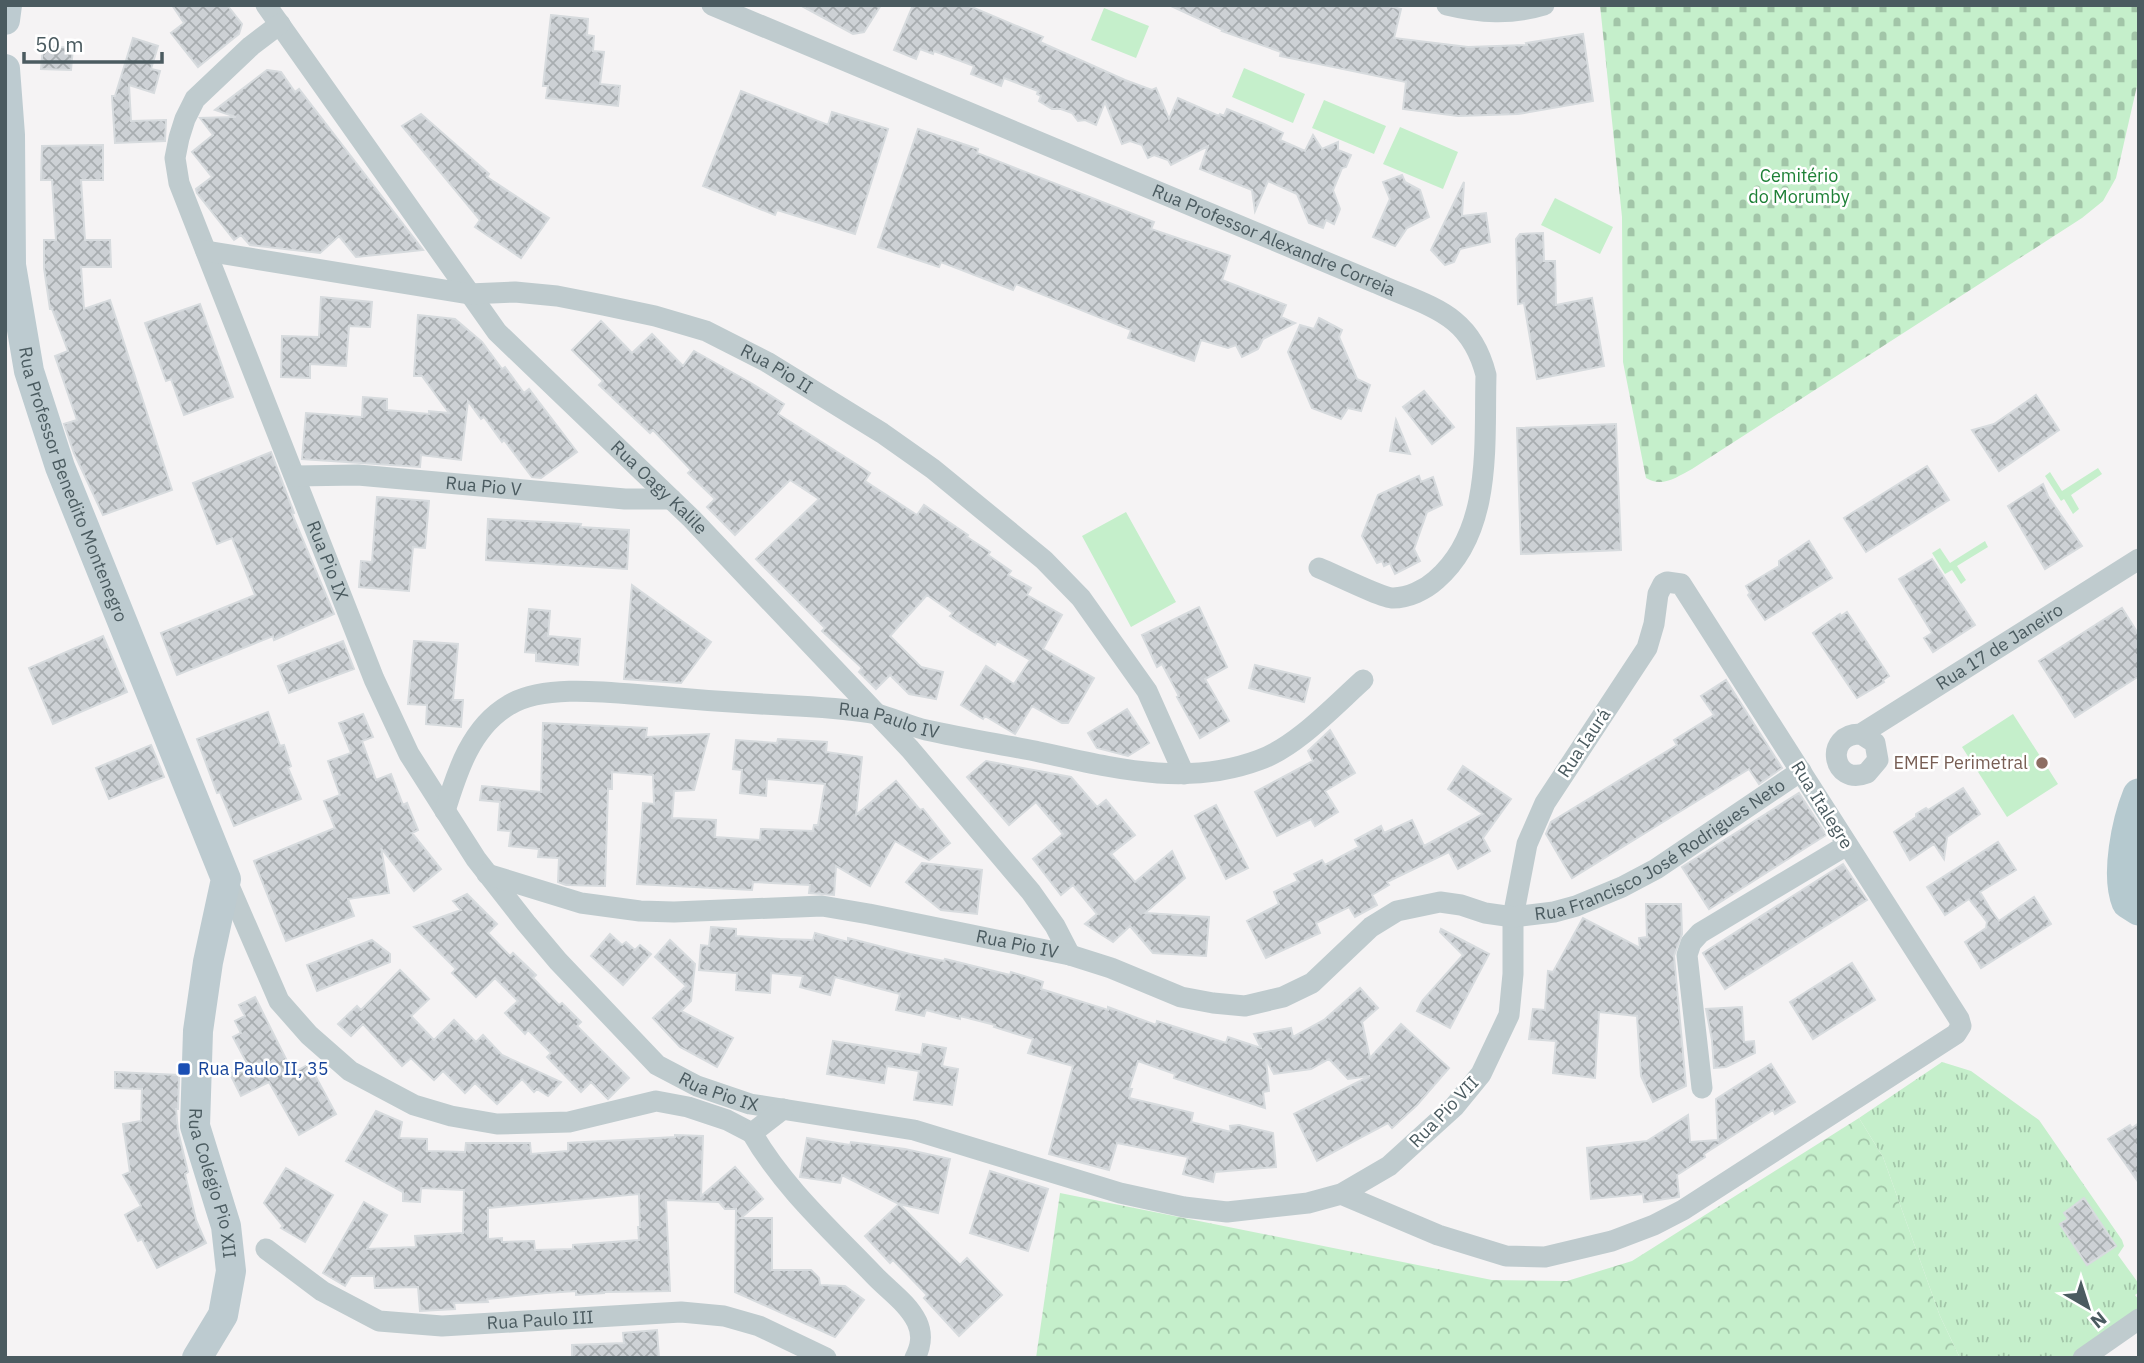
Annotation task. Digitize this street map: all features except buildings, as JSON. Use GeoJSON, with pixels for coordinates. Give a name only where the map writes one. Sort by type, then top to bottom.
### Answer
{"type":"FeatureCollection","features":[{"type":"Feature","properties":{"kind":"main road"},"geometry":{"type":"LineString","coordinates":[[2139,795],[2127,838],[2124,887],[2128,902],[2139,909]]}},
{"type":"Feature","properties":{"kind":"street"},"geometry":{"type":"LineString","coordinates":[[5,20],[7,5]]}},
{"type":"Feature","properties":{"kind":"street","name":"Rua Oagy Kalile"},"geometry":{"type":"LineString","coordinates":[[266,5],[497,332],[671,499],[910,749],[1031,892],[1055,926],[1070,955]]}},
{"type":"Feature","properties":{"kind":"street","name":"Rua Professor Alexandre Correia"},"geometry":{"type":"LineString","coordinates":[[712,5],[1338,267],[1449,315],[1461,325],[1481,354],[1486,375],[1480,506],[1463,549],[1449,569],[1427,588],[1391,598],[1319,568]]}},
{"type":"Feature","properties":{"kind":"street"},"geometry":{"type":"LineString","coordinates":[[1447,5],[1471,11],[1507,13],[1544,5]]}},
{"type":"Feature","properties":{"kind":"street","name":"Rua Pio IX"},"geometry":{"type":"LineString","coordinates":[[280,24],[214,79],[195,99],[185,119],[175,158],[179,183],[374,679],[409,754],[444,811],[487,874],[558,961],[657,1065],[697,1086],[750,1104],[783,1109]]}},
{"type":"Feature","properties":{"kind":"street","name":"Rua Professor Benedito Montenegro"},"geometry":{"type":"LineString","coordinates":[[5,69],[10,135],[11,265],[29,371],[60,467],[226,879]]}},
{"type":"Feature","properties":{"kind":"street","name":"Rua Pio II"},"geometry":{"type":"LineString","coordinates":[[206,251],[469,294],[515,292],[557,296],[655,316],[706,331],[767,362],[882,433],[933,469],[1044,561],[1081,598],[1146,691],[1184,774]]}},
{"type":"Feature","properties":{"kind":"street","name":"Rua Pio V"},"geometry":{"type":"LineString","coordinates":[[295,476],[358,475],[625,499],[671,499]]}},
{"type":"Feature","properties":{"kind":"street","name":"Rua 17 de Janeiro"},"geometry":{"type":"LineString","coordinates":[[1861,734],[2139,559]]}},
{"type":"Feature","properties":{"kind":"street","name":"Rua Italegre"},"geometry":{"type":"LineString","coordinates":[[1341,1194],[1438,1235],[1506,1256],[1545,1257],[1612,1241],[1654,1225],[1692,1205],[1956,1034],[1961,1026],[1690,597],[1681,584],[1673,581]]}},
{"type":"Feature","properties":{"kind":"street","name":"Rua Iaurá"},"geometry":{"type":"LineString","coordinates":[[1513,917],[1527,844],[1535,823],[1564,772],[1647,648],[1660,588],[1673,581]]}},
{"type":"Feature","properties":{"kind":"street","name":"Rua Paulo IV"},"geometry":{"type":"LineString","coordinates":[[444,811],[459,765],[480,732],[491,718],[509,704],[526,697],[570,692],[637,695],[875,714],[924,730],[1111,767],[1150,774],[1184,774],[1259,761],[1296,738],[1363,680]]}},
{"type":"Feature","properties":{"kind":"street","name":"Rua Francisco José Rodrigues Neto"},"geometry":{"type":"LineString","coordinates":[[1513,917],[1554,912],[1576,906],[1635,881],[1801,771]]}},
{"type":"Feature","properties":{"kind":"street"},"geometry":{"type":"LineString","coordinates":[[1703,1088],[1687,955],[1691,943],[1700,933],[1846,845]]}},
{"type":"Feature","properties":{"kind":"street","name":"Rua Pio IV"},"geometry":{"type":"LineString","coordinates":[[487,874],[581,903],[640,911],[822,906],[1070,955],[1111,968],[1181,997],[1245,1006],[1283,997],[1312,983],[1371,927],[1397,911],[1440,902],[1461,905],[1485,914],[1513,917]]}},
{"type":"Feature","properties":{"kind":"street"},"geometry":{"type":"LineString","coordinates":[[226,879],[279,1001],[309,1035],[350,1071],[414,1105],[451,1116],[497,1124],[569,1122],[656,1101],[688,1107],[752,1133],[763,1153],[788,1184],[916,1320],[921,1331],[920,1346],[915,1358]]}},
{"type":"Feature","properties":{"kind":"street","name":"Rua Colégio Pio XII"},"geometry":{"type":"LineString","coordinates":[[197,1358],[223,1315],[232,1271],[226,1226],[195,1126],[198,1031],[208,962],[226,879]]}},
{"type":"Feature","properties":{"kind":"street","name":"Rua Pio VII"},"geometry":{"type":"LineString","coordinates":[[783,1109],[914,1130],[1120,1193],[1184,1207],[1227,1212],[1308,1203],[1341,1194],[1389,1166],[1454,1107],[1481,1074],[1509,1015],[1513,974],[1513,917]]}},
{"type":"Feature","properties":{"kind":"street","name":"Rua Pio IX"},"geometry":{"type":"LineString","coordinates":[[656,1101],[662,1081],[657,1065]]}},
{"type":"Feature","properties":{"kind":"street"},"geometry":{"type":"LineString","coordinates":[[752,1133],[783,1109]]}},
{"type":"Feature","properties":{"kind":"street","name":"Rua Paulo III"},"geometry":{"type":"LineString","coordinates":[[266,1249],[322,1291],[379,1321],[442,1326],[681,1312],[723,1316],[759,1326],[826,1358]]}},
{"type":"Feature","properties":{"kind":"street"},"geometry":{"type":"LineString","coordinates":[[2083,1358],[2139,1318]]}},
{"type":"Feature","properties":{"kind":"green space","name":"Cemitério do Morumby"},"geometry":{"type":"Polygon","coordinates":[[[1600,5],[2139,5],[2139,77],[2116,178],[2103,201],[2082,218],[1692,469],[1664,482],[1652,481],[1646,478],[1623,362],[1622,217],[1600,5]]]}},
{"type":"Feature","properties":{"kind":"green space"},"geometry":{"type":"Polygon","coordinates":[[[1104,8],[1149,26],[1136,58],[1091,40],[1104,8]]]}},
{"type":"Feature","properties":{"kind":"green space"},"geometry":{"type":"Polygon","coordinates":[[[1244,68],[1305,94],[1293,123],[1232,97],[1244,68]]]}},
{"type":"Feature","properties":{"kind":"green space"},"geometry":{"type":"Polygon","coordinates":[[[1324,100],[1386,126],[1374,154],[1312,128],[1324,100]]]}},
{"type":"Feature","properties":{"kind":"green space"},"geometry":{"type":"Polygon","coordinates":[[[1400,127],[1458,152],[1443,189],[1383,164],[1400,127]]]}},
{"type":"Feature","properties":{"kind":"green space"},"geometry":{"type":"Polygon","coordinates":[[[1555,198],[1613,227],[1600,254],[1541,225],[1555,198]]]}},
{"type":"Feature","properties":{"kind":"green space"},"geometry":{"type":"Polygon","coordinates":[[[2098,468],[2102,474],[2071,495],[2079,509],[2073,514],[2045,476],[2050,472],[2062,491],[2098,468]]]}},
{"type":"Feature","properties":{"kind":"green space"},"geometry":{"type":"Polygon","coordinates":[[[1126,512],[1176,602],[1131,627],[1082,536],[1126,512]]]}},
{"type":"Feature","properties":{"kind":"green space"},"geometry":{"type":"Polygon","coordinates":[[[1985,541],[1988,547],[1957,566],[1966,580],[1961,584],[1952,570],[1945,574],[1932,553],[1940,548],[1950,563],[1985,541]]]}},
{"type":"Feature","properties":{"kind":"green space"},"geometry":{"type":"Polygon","coordinates":[[[2013,714],[2058,784],[2007,817],[1962,747],[2013,714]]]}},
{"type":"Feature","properties":{"kind":"green space"},"geometry":{"type":"Polygon","coordinates":[[[1942,1062],[1971,1071],[2039,1120],[2122,1240],[2124,1246],[2118,1255],[2139,1284],[2139,1292],[2135,1295],[2139,1300],[2139,1313],[2071,1358],[1960,1358],[1940,1316],[1883,1157],[1859,1118],[1942,1062]]]}},
{"type":"Feature","properties":{"kind":"green space"},"geometry":{"type":"Polygon","coordinates":[[[1859,1118],[1883,1157],[1940,1316],[1960,1358],[1036,1358],[1060,1193],[1492,1280],[1567,1281],[1632,1261],[1859,1118]]]}},
{"type":"Feature","properties":{"kind":"place","name":"EMEF Perimetral"},"geometry":{"type":"Point","coordinates":[2042,763]}},
{"type":"Feature","properties":{"kind":"place","name":"Rua Paulo II, 35"},"geometry":{"type":"Point","coordinates":[184,1069]}}]}
